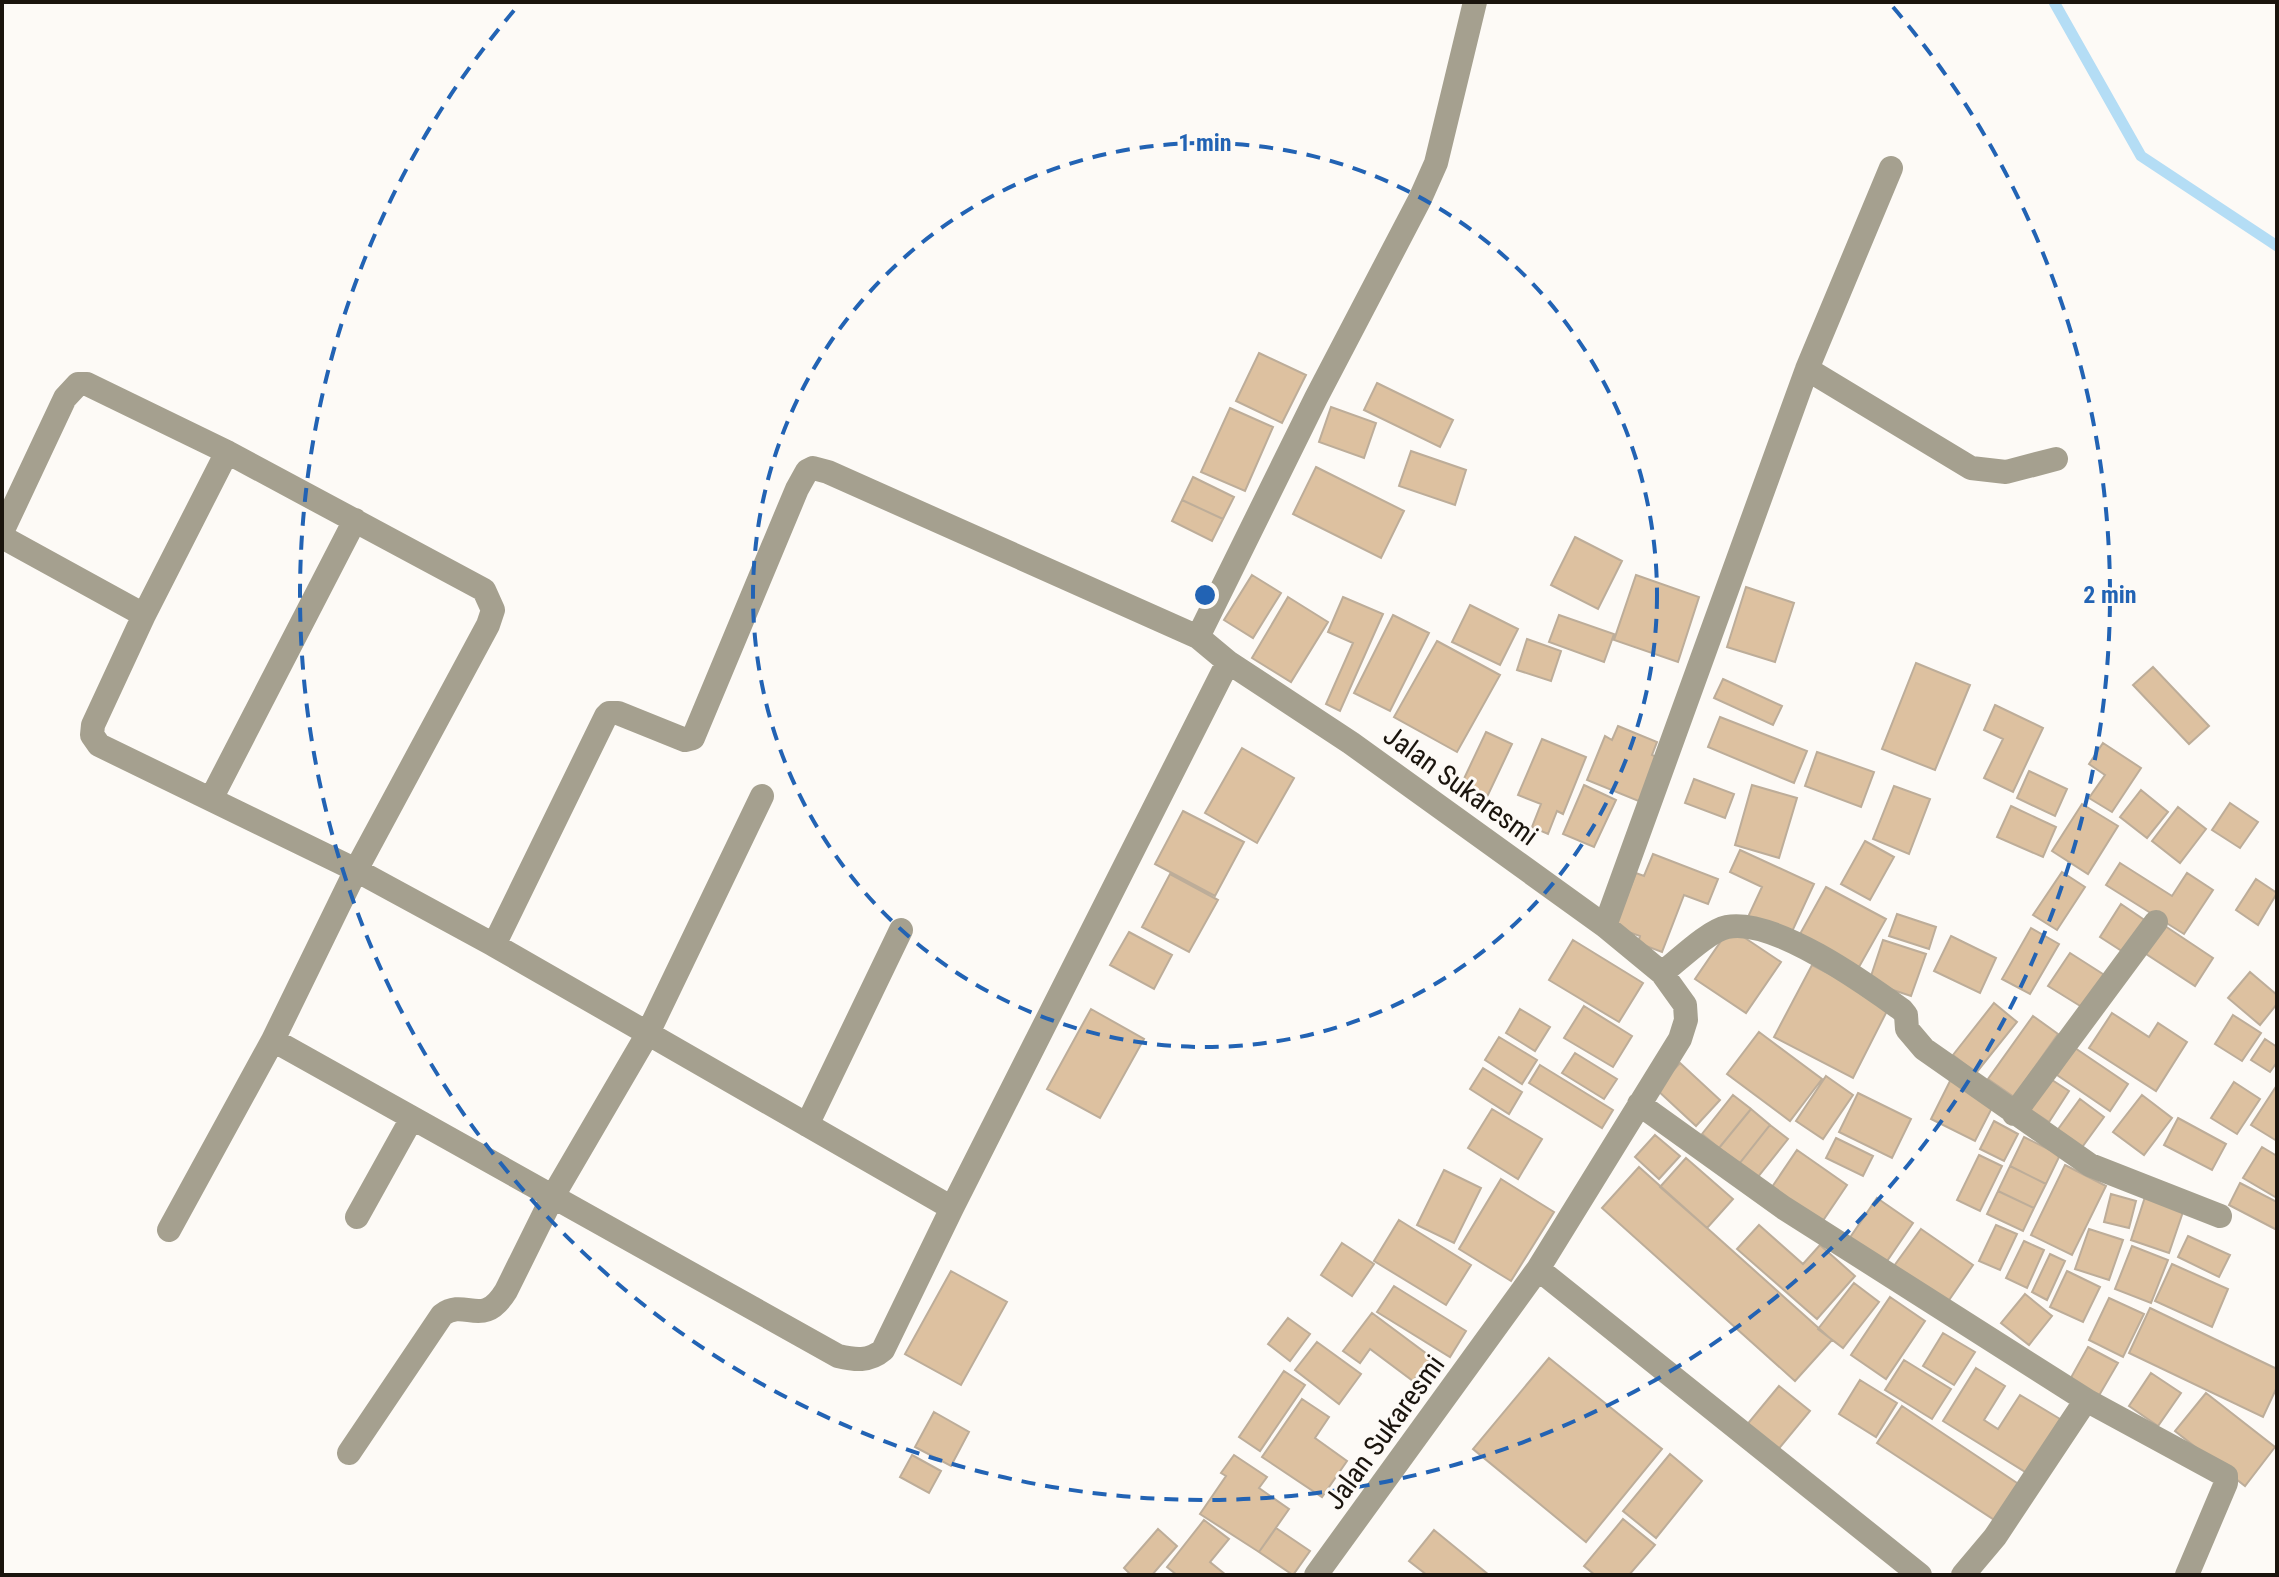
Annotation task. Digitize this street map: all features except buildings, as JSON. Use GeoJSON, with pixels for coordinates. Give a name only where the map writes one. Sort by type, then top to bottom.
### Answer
{"type":"FeatureCollection","features":[{"type":"Feature","properties":{"kind":"street"},"geometry":{"type":"LineString","coordinates":[[1198,637],[1436,163],[1475,2]]}},
{"type":"Feature","properties":{"kind":"street"},"geometry":{"type":"LineString","coordinates":[[1605,926],[1807,369],[1891,168]]}},
{"type":"Feature","properties":{"kind":"street"},"geometry":{"type":"LineString","coordinates":[[1807,369],[1971,468],[2006,472],[2056,459]]}},
{"type":"Feature","properties":{"kind":"street"},"geometry":{"type":"LineString","coordinates":[[144,615],[2,535],[65,398],[78,384],[95,387],[227,452],[484,590],[493,610],[488,625],[356,870],[273,1040],[169,1230]]}},
{"type":"Feature","properties":{"kind":"street"},"geometry":{"type":"LineString","coordinates":[[227,452],[144,615],[93,725],[92,735],[99,745],[356,870],[494,945],[952,1208]]}},
{"type":"Feature","properties":{"kind":"street","name":"Jalan Sukaresmi"},"geometry":{"type":"LineString","coordinates":[[494,945],[606,716],[618,713],[680,739],[689,741],[693,738],[797,489],[807,471],[813,468],[1198,637],[1228,662],[1351,743],[1605,926],[1662,973],[1685,1005],[1686,1020],[1680,1039],[1538,1269],[1324,1572]]}},
{"type":"Feature","properties":{"kind":"street"},"geometry":{"type":"LineString","coordinates":[[211,799],[355,520]]}},
{"type":"Feature","properties":{"kind":"street"},"geometry":{"type":"LineString","coordinates":[[273,1040],[838,1356],[852,1360],[875,1357],[883,1350],[1228,662]]}},
{"type":"Feature","properties":{"kind":"street"},"geometry":{"type":"LineString","coordinates":[[349,1453],[442,1315],[451,1309],[490,1310],[498,1303],[553,1196],[647,1035],[762,796]]}},
{"type":"Feature","properties":{"kind":"street"},"geometry":{"type":"LineString","coordinates":[[2014,1114],[2156,922]]}},
{"type":"Feature","properties":{"kind":"street"},"geometry":{"type":"LineString","coordinates":[[1662,973],[1716,931],[1741,926],[1764,931],[1849,971],[1902,1010],[1906,1015],[1907,1029],[1917,1044],[2090,1165],[2220,1216]]}},
{"type":"Feature","properties":{"kind":"street"},"geometry":{"type":"LineString","coordinates":[[807,1125],[901,930]]}},
{"type":"Feature","properties":{"kind":"street"},"geometry":{"type":"LineString","coordinates":[[1639,1104],[1784,1208],[2086,1400],[2226,1476],[2226,1483],[2187,1575]]}},
{"type":"Feature","properties":{"kind":"street"},"geometry":{"type":"LineString","coordinates":[[357,1217],[412,1118]]}},
{"type":"Feature","properties":{"kind":"street"},"geometry":{"type":"LineString","coordinates":[[1538,1269],[1920,1575]]}},
{"type":"Feature","properties":{"kind":"street"},"geometry":{"type":"LineString","coordinates":[[1963,1575],[1995,1537],[2086,1400]]}},
{"type":"Feature","properties":{"kind":"waterway"},"geometry":{"type":"LineString","coordinates":[[2054,2],[2141,156],[2277,246]]}}]}
